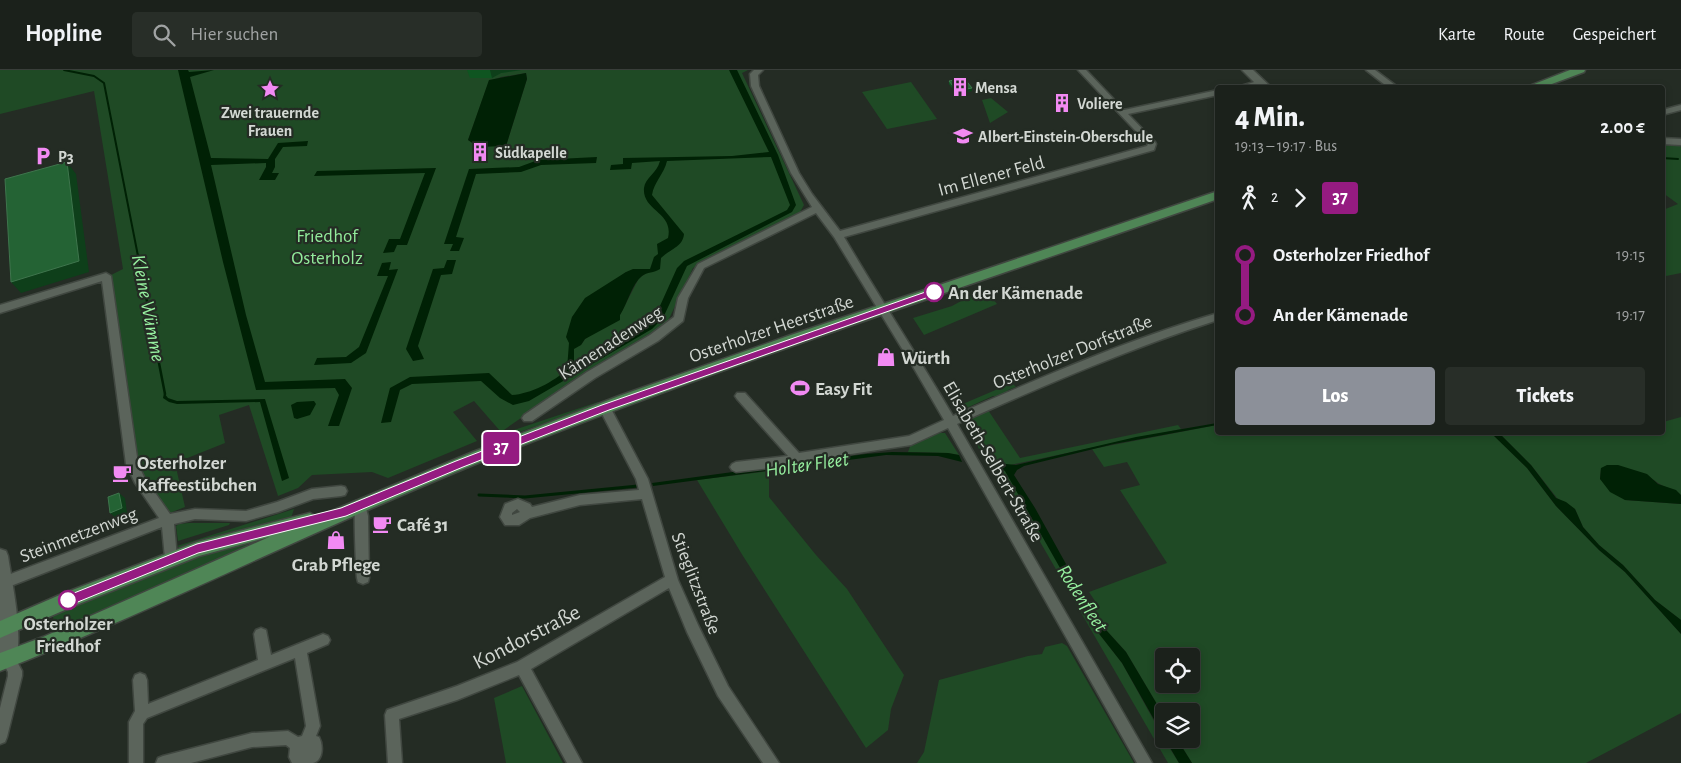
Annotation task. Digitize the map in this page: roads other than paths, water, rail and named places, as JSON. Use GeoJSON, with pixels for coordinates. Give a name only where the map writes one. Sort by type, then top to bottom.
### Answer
{"type":"FeatureCollection","features":[{"type":"Feature","properties":{"kind":"main road"},"geometry":{"type":"LineString","coordinates":[[1247,70],[1264,85]]}},
{"type":"Feature","properties":{"kind":"main road"},"geometry":{"type":"LineString","coordinates":[[1537,85],[1580,70]]}},
{"type":"Feature","properties":{"kind":"main road","name":"Osterholzer Heerstraße"},"geometry":{"type":"LineString","coordinates":[[290,531],[343,512],[606,408],[1215,196]]}},
{"type":"Feature","properties":{"kind":"main road"},"geometry":{"type":"LineString","coordinates":[[4,628],[171,558],[251,534],[290,531]]}},
{"type":"Feature","properties":{"kind":"main road"},"geometry":{"type":"LineString","coordinates":[[0,556],[4,583],[3,657],[49,643],[249,555],[290,531]]}},
{"type":"Feature","properties":{"kind":"main road"},"geometry":{"type":"LineString","coordinates":[[249,555],[253,541],[251,534]]}},
{"type":"Feature","properties":{"kind":"street"},"geometry":{"type":"LineString","coordinates":[[759,70],[754,74],[755,86],[795,173],[838,235],[883,310]]}},
{"type":"Feature","properties":{"kind":"street"},"geometry":{"type":"LineString","coordinates":[[1082,70],[1123,113],[1215,93]]}},
{"type":"Feature","properties":{"kind":"street"},"geometry":{"type":"LineString","coordinates":[[1370,70],[1391,85]]}},
{"type":"Feature","properties":{"kind":"street"},"geometry":{"type":"LineString","coordinates":[[1665,112],[1681,107]]}},
{"type":"Feature","properties":{"kind":"street","name":"Im Ellener Feld"},"geometry":{"type":"LineString","coordinates":[[838,235],[1152,147],[1123,113]]}},
{"type":"Feature","properties":{"kind":"street"},"geometry":{"type":"LineString","coordinates":[[1665,141],[1681,142]]}},
{"type":"Feature","properties":{"kind":"street","name":"Kämenadenweg"},"geometry":{"type":"LineString","coordinates":[[528,418],[590,375],[667,329],[679,318],[679,308],[692,279],[701,266],[818,208]]}},
{"type":"Feature","properties":{"kind":"street","name":"Steinmetzenweg"},"geometry":{"type":"LineString","coordinates":[[0,309],[106,276],[132,464],[140,480],[167,520],[171,558]]}},
{"type":"Feature","properties":{"kind":"street","name":"Elisabeth-Selbert-Straße"},"geometry":{"type":"LineString","coordinates":[[883,310],[950,421],[1145,763]]}},
{"type":"Feature","properties":{"kind":"street","name":"Osterholzer Dorfstraße"},"geometry":{"type":"LineString","coordinates":[[736,467],[786,461],[796,457],[911,440],[950,421],[1078,366],[1145,340],[1215,317]]}},
{"type":"Feature","properties":{"kind":"street"},"geometry":{"type":"LineString","coordinates":[[742,396],[796,457]]}},
{"type":"Feature","properties":{"kind":"street","name":"Stieglitzstraße"},"geometry":{"type":"LineString","coordinates":[[606,408],[642,479],[672,580],[692,628],[723,691],[772,763]]}},
{"type":"Feature","properties":{"kind":"street","name":"Steinmetzenweg"},"geometry":{"type":"LineString","coordinates":[[4,583],[167,520],[195,514],[246,516],[278,507],[312,494],[341,491]]}},
{"type":"Feature","properties":{"kind":"street"},"geometry":{"type":"LineString","coordinates":[[526,514],[580,500],[646,494]]}},
{"type":"Feature","properties":{"kind":"street"},"geometry":{"type":"LineString","coordinates":[[360,505],[362,516],[363,578]]}},
{"type":"Feature","properties":{"kind":"street","name":"Kondorstraße"},"geometry":{"type":"LineString","coordinates":[[395,763],[392,715],[522,667],[672,580]]}},
{"type":"Feature","properties":{"kind":"street"},"geometry":{"type":"LineString","coordinates":[[261,634],[265,663]]}},
{"type":"Feature","properties":{"kind":"street"},"geometry":{"type":"LineString","coordinates":[[136,763],[136,722],[142,713],[323,640]]}},
{"type":"Feature","properties":{"kind":"street"},"geometry":{"type":"LineString","coordinates":[[300,649],[313,726],[303,743],[295,751],[296,757],[305,761]]}},
{"type":"Feature","properties":{"kind":"street"},"geometry":{"type":"LineString","coordinates":[[0,737],[15,676],[15,671],[3,657]]}},
{"type":"Feature","properties":{"kind":"street"},"geometry":{"type":"LineString","coordinates":[[522,667],[575,763]]}},
{"type":"Feature","properties":{"kind":"street"},"geometry":{"type":"LineString","coordinates":[[140,680],[142,713]]}},
{"type":"Feature","properties":{"kind":"street"},"geometry":{"type":"LineString","coordinates":[[162,763],[252,740],[288,738],[303,743]]}},
{"type":"Feature","properties":{"kind":"water"},"geometry":{"type":"Polygon","coordinates":[[[178,70],[188,70],[189,72],[214,70],[190,77],[211,158],[268,159],[278,143],[308,141],[307,146],[283,147],[275,159],[275,167],[272,173],[279,173],[275,180],[259,180],[266,167],[266,163],[211,165],[246,315],[265,382],[345,379],[352,388],[339,426],[328,426],[339,395],[335,388],[256,390],[223,262],[178,70]]]}},
{"type":"Feature","properties":{"kind":"water"},"geometry":{"type":"Polygon","coordinates":[[[729,70],[737,70],[778,155],[796,205],[792,212],[687,266],[663,318],[652,329],[529,401],[513,405],[500,398],[481,381],[412,384],[400,390],[391,422],[381,423],[390,388],[410,377],[489,373],[512,395],[541,386],[567,369],[569,343],[566,337],[572,317],[585,298],[626,272],[633,269],[650,269],[654,257],[658,254],[657,244],[668,238],[669,229],[666,222],[648,202],[644,188],[660,161],[632,163],[631,169],[610,170],[611,165],[623,164],[623,158],[732,156],[769,152],[729,70]],[[771,157],[667,161],[652,195],[684,234],[683,238],[679,245],[661,258],[660,269],[644,275],[638,280],[620,315],[620,320],[585,339],[581,345],[574,349],[574,364],[578,365],[646,325],[655,317],[677,268],[684,261],[787,210],[790,205],[771,157]]]}},
{"type":"Feature","properties":{"kind":"water"},"geometry":{"type":"Polygon","coordinates":[[[526,73],[527,79],[506,146],[478,147],[468,140],[489,80],[526,73]]]}},
{"type":"Feature","properties":{"kind":"water"},"geometry":{"type":"Polygon","coordinates":[[[597,157],[596,163],[541,165],[521,172],[476,174],[456,237],[464,238],[459,251],[450,251],[453,244],[444,244],[469,169],[519,167],[538,160],[597,157]]]}},
{"type":"Feature","properties":{"kind":"water"},"geometry":{"type":"Polygon","coordinates":[[[436,168],[407,245],[397,245],[394,252],[383,253],[389,239],[400,239],[425,173],[314,176],[317,171],[436,168]]]}},
{"type":"Feature","properties":{"kind":"water"},"geometry":{"type":"Polygon","coordinates":[[[447,260],[456,260],[452,274],[441,275],[418,346],[424,359],[413,361],[406,349],[433,269],[444,268],[447,260]]]}},
{"type":"Feature","properties":{"kind":"water"},"geometry":{"type":"Polygon","coordinates":[[[391,262],[389,270],[398,269],[366,353],[351,363],[314,365],[317,358],[346,357],[359,347],[388,276],[377,276],[382,263],[391,262]]]}},
{"type":"Feature","properties":{"kind":"water"},"geometry":{"type":"Polygon","coordinates":[[[164,393],[168,398],[177,401],[265,399],[289,478],[282,481],[260,402],[177,404],[163,398],[164,393]]]}},
{"type":"Feature","properties":{"kind":"water"},"geometry":{"type":"Polygon","coordinates":[[[314,401],[316,404],[310,415],[297,419],[294,418],[291,405],[297,402],[314,401]]]}},
{"type":"Feature","properties":{"kind":"water","name":"Rodenfleet"},"geometry":{"type":"Polygon","coordinates":[[[1215,423],[1215,425],[1114,444],[1024,466],[1017,470],[1014,475],[1035,508],[1097,620],[1126,652],[1156,703],[1155,721],[1122,663],[1093,626],[1005,471],[998,466],[988,465],[986,462],[1016,465],[1136,437],[1215,423]]]}},
{"type":"Feature","properties":{"kind":"water"},"geometry":{"type":"Polygon","coordinates":[[[1493,435],[1501,435],[1531,465],[1556,498],[1566,502],[1575,509],[1583,527],[1599,545],[1623,565],[1655,600],[1681,620],[1681,634],[1625,572],[1599,550],[1556,506],[1527,468],[1493,435]]]}},
{"type":"Feature","properties":{"kind":"water"},"geometry":{"type":"Polygon","coordinates":[[[892,452],[948,453],[959,455],[962,462],[938,456],[886,455],[653,486],[652,483],[866,454],[892,452]]]}},
{"type":"Feature","properties":{"kind":"water"},"geometry":{"type":"Polygon","coordinates":[[[1607,465],[1618,465],[1647,474],[1658,484],[1676,490],[1681,495],[1681,504],[1625,500],[1610,492],[1600,479],[1601,468],[1607,465]]]}},
{"type":"Feature","properties":{"kind":"water"},"geometry":{"type":"Polygon","coordinates":[[[1170,748],[1183,748],[1192,763],[1179,763],[1170,748]]]}},
{"type":"Feature","properties":{"kind":"waterway","name":"Kleine Wümme"},"geometry":{"type":"LineString","coordinates":[[64,70],[94,76],[104,83],[138,256]]}},
{"type":"Feature","properties":{"kind":"waterway","name":"Holter Fleet"},"geometry":{"type":"LineString","coordinates":[[1665,158],[1678,159]]}},
{"type":"Feature","properties":{"kind":"waterway","name":"Kleine Wümme"},"geometry":{"type":"LineString","coordinates":[[138,255],[165,394]]}},
{"type":"Feature","properties":{"kind":"waterway","name":"Holter Fleet"},"geometry":{"type":"LineString","coordinates":[[479,495],[525,497],[638,486]]}},
{"type":"Feature","properties":{"kind":"place","name":"Mensa"},"geometry":{"type":"Point","coordinates":[960,87]}},
{"type":"Feature","properties":{"kind":"place","name":"Zwei trauernde Frauen"},"geometry":{"type":"Point","coordinates":[270,89]}},
{"type":"Feature","properties":{"kind":"place","name":"Voliere"},"geometry":{"type":"Point","coordinates":[1062,103]}},
{"type":"Feature","properties":{"kind":"place","name":"Albert-Einstein-Oberschule"},"geometry":{"type":"Point","coordinates":[963,136]}},
{"type":"Feature","properties":{"kind":"place","name":"Südkapelle"},"geometry":{"type":"Point","coordinates":[480,152]}},
{"type":"Feature","properties":{"kind":"place","name":"P3"},"geometry":{"type":"Point","coordinates":[43,156]}},
{"type":"Feature","properties":{"kind":"place","name":"An der Kämenade"},"geometry":{"type":"Point","coordinates":[934,292]}},
{"type":"Feature","properties":{"kind":"place","name":"Würth"},"geometry":{"type":"Point","coordinates":[886,357]}},
{"type":"Feature","properties":{"kind":"place","name":"Easy Fit"},"geometry":{"type":"Point","coordinates":[800,388]}},
{"type":"Feature","properties":{"kind":"place","name":"Osterholzer Kaffeestübchen"},"geometry":{"type":"Point","coordinates":[122,473]}},
{"type":"Feature","properties":{"kind":"place","name":"Café 31"},"geometry":{"type":"Point","coordinates":[382,524]}},
{"type":"Feature","properties":{"kind":"place","name":"Grab Pflege"},"geometry":{"type":"Point","coordinates":[336,540]}},
{"type":"Feature","properties":{"kind":"place","name":"Osterholzer Friedhof"},"geometry":{"type":"Point","coordinates":[68,600]}},
{"type":"Feature","properties":{"kind":"park label","name":"Friedhof Osterholz"},"geometry":{"type":"Point","coordinates":[327,246]}}]}
